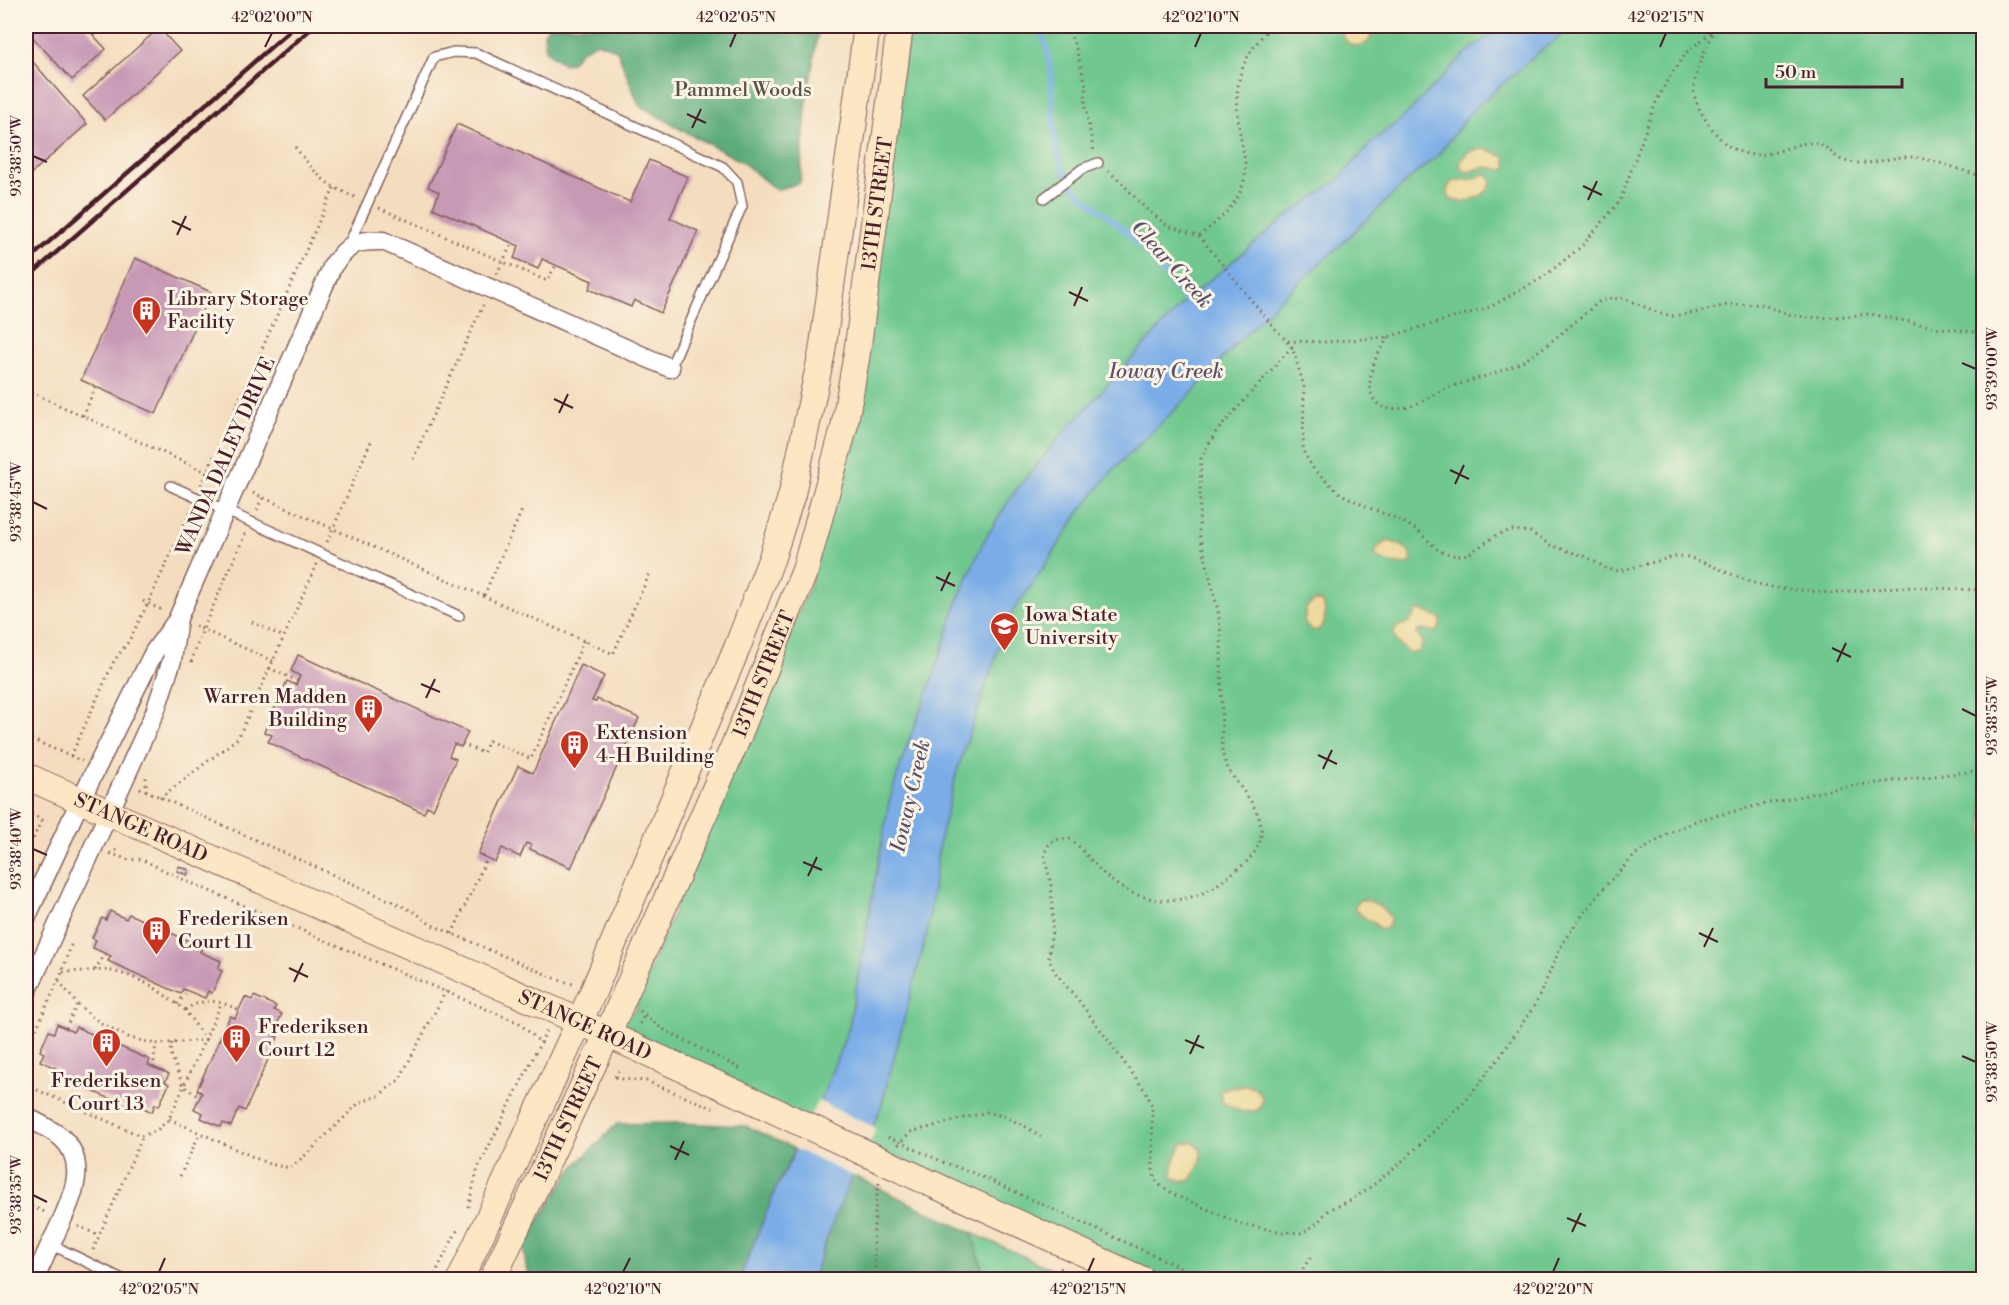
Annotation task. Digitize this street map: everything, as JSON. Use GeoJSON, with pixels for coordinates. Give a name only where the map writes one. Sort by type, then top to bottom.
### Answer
{"type":"FeatureCollection","features":[{"type":"Feature","properties":{"kind":"main road","name":"13TH STREET"},"geometry":{"type":"LineString","coordinates":[[460,1280],[579,1022],[738,648],[771,560],[792,494],[822,352],[867,26]]}},
{"type":"Feature","properties":{"kind":"main road","name":"13TH STREET"},"geometry":{"type":"LineString","coordinates":[[492,1280],[607,1035],[774,649],[805,570],[843,428],[857,352],[900,26]]}},
{"type":"Feature","properties":{"kind":"main road","name":"STANGE ROAD"},"geometry":{"type":"LineString","coordinates":[[26,776],[756,1102],[938,1173],[1143,1280]]}},
{"type":"Feature","properties":{"kind":"street"},"geometry":{"type":"LineString","coordinates":[[347,248],[363,240],[383,241],[670,368]]}},
{"type":"Feature","properties":{"kind":"street","name":"WANDA DALEY DRIVE"},"geometry":{"type":"LineString","coordinates":[[26,994],[155,712],[172,660],[178,618],[224,511],[333,265],[347,248]]}},
{"type":"Feature","properties":{"kind":"street"},"geometry":{"type":"LineString","coordinates":[[26,918],[80,801],[154,652],[178,618]]}},
{"type":"Feature","properties":{"kind":"street"},"geometry":{"type":"LineString","coordinates":[[26,1117],[47,1127],[63,1139],[74,1157],[76,1173],[74,1191],[34,1280]]}},
{"type":"Feature","properties":{"kind":"lane"},"geometry":{"type":"LineString","coordinates":[[347,248],[434,57],[454,52],[476,53],[723,167],[738,183],[742,206],[670,368]]}},
{"type":"Feature","properties":{"kind":"lane"},"geometry":{"type":"LineString","coordinates":[[1044,198],[1082,169],[1098,163]]}},
{"type":"Feature","properties":{"kind":"lane"},"geometry":{"type":"LineString","coordinates":[[171,486],[459,616]]}},
{"type":"Feature","properties":{"kind":"lane"},"geometry":{"type":"LineString","coordinates":[[50,1245],[124,1280]]}},
{"type":"Feature","properties":{"kind":"path"},"geometry":{"type":"LineString","coordinates":[[1066,26],[1076,49],[1086,85],[1085,106],[1092,145],[1098,163],[1120,181],[1145,208],[1168,226],[1199,236],[1270,323],[1288,341],[1304,386],[1303,452],[1314,470],[1341,494],[1398,519],[1417,530],[1439,551],[1456,556],[1469,554],[1498,534],[1513,530],[1530,532],[1550,545],[1587,557],[1607,569],[1619,571],[1663,559],[1685,556],[1750,582],[1776,588],[1832,593],[1898,587],[1983,590]]}},
{"type":"Feature","properties":{"kind":"path"},"geometry":{"type":"LineString","coordinates":[[1199,236],[1216,223],[1237,200],[1244,184],[1245,165],[1237,99],[1239,77],[1247,56],[1271,26]]}},
{"type":"Feature","properties":{"kind":"path"},"geometry":{"type":"LineString","coordinates":[[1288,341],[1325,342],[1388,337],[1491,307],[1542,278],[1581,247],[1620,201],[1656,102],[1668,79],[1687,52],[1718,26]]}},
{"type":"Feature","properties":{"kind":"path"},"geometry":{"type":"LineString","coordinates":[[1718,26],[1698,73],[1694,90],[1696,105],[1725,144],[1741,153],[1760,155],[1801,144],[1816,143],[1829,148],[1841,160],[1862,164],[1904,157],[1926,159],[1983,177]]}},
{"type":"Feature","properties":{"kind":"path"},"geometry":{"type":"LineString","coordinates":[[295,147],[324,182],[334,189],[548,281],[556,265]]}},
{"type":"Feature","properties":{"kind":"path"},"geometry":{"type":"LineString","coordinates":[[71,756],[114,661],[129,641],[148,603],[334,189]]}},
{"type":"Feature","properties":{"kind":"path"},"geometry":{"type":"LineString","coordinates":[[413,459],[512,243]]}},
{"type":"Feature","properties":{"kind":"path"},"geometry":{"type":"LineString","coordinates":[[1388,337],[1373,365],[1370,393],[1377,404],[1390,410],[1410,407],[1448,388],[1492,376],[1522,361],[1546,345],[1599,302],[1608,298],[1626,299],[1672,316],[1727,305],[1761,304],[1794,316],[1823,318],[1870,314],[1940,328],[1983,333]]}},
{"type":"Feature","properties":{"kind":"path"},"geometry":{"type":"LineString","coordinates":[[1292,347],[1216,432],[1201,457],[1199,532],[1218,610],[1221,634],[1222,748],[1226,765],[1262,824],[1261,839],[1253,855],[1240,868],[1207,891],[1177,900],[1151,899],[1135,895],[1118,886],[1105,876],[1086,852],[1071,839],[1050,842],[1044,854],[1051,884],[1053,920],[1049,958],[1054,971],[1146,1092],[1152,1106],[1152,1173],[1158,1184],[1175,1195],[1240,1224],[1282,1232],[1304,1233],[1329,1210],[1353,1199],[1376,1183],[1406,1158],[1466,1100],[1500,1057],[1536,1003],[1563,942],[1608,883],[1636,854],[1669,833],[1698,820],[1844,787],[1983,770]]}},
{"type":"Feature","properties":{"kind":"path"},"geometry":{"type":"LineString","coordinates":[[83,416],[96,387]]}},
{"type":"Feature","properties":{"kind":"path"},"geometry":{"type":"LineString","coordinates":[[26,390],[206,473],[613,654],[650,573]]}},
{"type":"Feature","properties":{"kind":"path"},"geometry":{"type":"LineString","coordinates":[[160,798],[238,738],[372,439]]}},
{"type":"Feature","properties":{"kind":"path"},"geometry":{"type":"LineString","coordinates":[[188,670],[203,629],[262,498]]}},
{"type":"Feature","properties":{"kind":"path"},"geometry":{"type":"LineString","coordinates":[[484,595],[522,510]]}},
{"type":"Feature","properties":{"kind":"path"},"geometry":{"type":"LineString","coordinates":[[143,601],[273,661]]}},
{"type":"Feature","properties":{"kind":"path"},"geometry":{"type":"LineString","coordinates":[[252,622],[284,637]]}},
{"type":"Feature","properties":{"kind":"path"},"geometry":{"type":"LineString","coordinates":[[462,744],[483,753],[489,741],[531,759],[584,641]]}},
{"type":"Feature","properties":{"kind":"path"},"geometry":{"type":"LineString","coordinates":[[269,668],[298,681]]}},
{"type":"Feature","properties":{"kind":"path"},"geometry":{"type":"LineString","coordinates":[[26,737],[80,760]]}},
{"type":"Feature","properties":{"kind":"path"},"geometry":{"type":"LineString","coordinates":[[146,776],[146,791],[160,798],[402,906],[430,924],[452,934],[579,986]]}},
{"type":"Feature","properties":{"kind":"path"},"geometry":{"type":"LineString","coordinates":[[26,811],[46,822]]}},
{"type":"Feature","properties":{"kind":"path"},"geometry":{"type":"LineString","coordinates":[[26,855],[41,820]]}},
{"type":"Feature","properties":{"kind":"path"},"geometry":{"type":"LineString","coordinates":[[109,852],[120,848]]}},
{"type":"Feature","properties":{"kind":"path"},"geometry":{"type":"LineString","coordinates":[[106,863],[109,852]]}},
{"type":"Feature","properties":{"kind":"path"},"geometry":{"type":"LineString","coordinates":[[109,852],[129,860],[141,859],[302,931],[447,991],[519,1023],[540,1042]]}},
{"type":"Feature","properties":{"kind":"path"},"geometry":{"type":"LineString","coordinates":[[452,934],[487,858]]}},
{"type":"Feature","properties":{"kind":"path"},"geometry":{"type":"LineString","coordinates":[[26,1051],[62,972],[74,937]]}},
{"type":"Feature","properties":{"kind":"path"},"geometry":{"type":"LineString","coordinates":[[95,971],[105,954]]}},
{"type":"Feature","properties":{"kind":"path"},"geometry":{"type":"LineString","coordinates":[[62,972],[108,970],[130,976],[152,986],[185,1010],[206,1040]]}},
{"type":"Feature","properties":{"kind":"path"},"geometry":{"type":"LineString","coordinates":[[58,980],[77,1004],[99,1022],[130,1038],[156,1044],[206,1040]]}},
{"type":"Feature","properties":{"kind":"path"},"geometry":{"type":"LineString","coordinates":[[568,990],[571,983],[576,980]]}},
{"type":"Feature","properties":{"kind":"path"},"geometry":{"type":"LineString","coordinates":[[177,1004],[188,991]]}},
{"type":"Feature","properties":{"kind":"path"},"geometry":{"type":"LineString","coordinates":[[169,1119],[269,1164],[290,1168],[359,1103],[378,1096],[399,1080],[447,991]]}},
{"type":"Feature","properties":{"kind":"path"},"geometry":{"type":"LineString","coordinates":[[185,1010],[196,1003],[211,1000],[222,1002],[239,1010]]}},
{"type":"Feature","properties":{"kind":"path"},"geometry":{"type":"LineString","coordinates":[[26,1084],[141,1136],[156,1131],[169,1119],[222,1002]]}},
{"type":"Feature","properties":{"kind":"path"},"geometry":{"type":"LineString","coordinates":[[66,1028],[77,1004]]}},
{"type":"Feature","properties":{"kind":"path"},"geometry":{"type":"LineString","coordinates":[[636,1009],[661,1028],[746,1072]]}},
{"type":"Feature","properties":{"kind":"path"},"geometry":{"type":"LineString","coordinates":[[640,1024],[645,1014]]}},
{"type":"Feature","properties":{"kind":"path"},"geometry":{"type":"LineString","coordinates":[[468,1208],[478,1168],[545,1033]]}},
{"type":"Feature","properties":{"kind":"path"},"geometry":{"type":"LineString","coordinates":[[172,1042],[171,1054],[183,1086],[200,1097]]}},
{"type":"Feature","properties":{"kind":"path"},"geometry":{"type":"LineString","coordinates":[[153,1068],[156,1044]]}},
{"type":"Feature","properties":{"kind":"path"},"geometry":{"type":"LineString","coordinates":[[616,1077],[620,1068]]}},
{"type":"Feature","properties":{"kind":"path"},"geometry":{"type":"LineString","coordinates":[[608,1073],[616,1077],[646,1081],[717,1110]]}},
{"type":"Feature","properties":{"kind":"path"},"geometry":{"type":"LineString","coordinates":[[180,1176],[200,1133]]}},
{"type":"Feature","properties":{"kind":"path"},"geometry":{"type":"LineString","coordinates":[[88,1262],[143,1135]]}},
{"type":"Feature","properties":{"kind":"path"},"geometry":{"type":"LineString","coordinates":[[938,1173],[978,1175],[1208,1280]]}},
{"type":"Feature","properties":{"kind":"path"},"geometry":{"type":"LineString","coordinates":[[432,1280],[463,1218]]}},
{"type":"Feature","properties":{"kind":"path"},"geometry":{"type":"LineString","coordinates":[[1303,1269],[1311,1256]]}},
{"type":"Feature","properties":{"kind":"green space","name":"Pammel Woods"},"geometry":{"type":"Polygon","coordinates":[[[549,26],[819,26],[806,107],[800,183],[776,190],[741,161],[639,105],[617,50],[597,42],[581,51],[571,62],[564,64],[546,51],[544,33],[549,26]]]}},
{"type":"Feature","properties":{"kind":"green space"},"geometry":{"type":"Polygon","coordinates":[[[910,26],[1983,26],[1983,1279],[1143,1279],[607,1035],[636,1009],[638,997],[813,578],[910,26]]]}},
{"type":"Feature","properties":{"kind":"green space"},"geometry":{"type":"Polygon","coordinates":[[[675,1123],[746,1126],[795,1149],[739,1279],[528,1279],[523,1244],[573,1168],[617,1124],[675,1123]]]}},
{"type":"Feature","properties":{"kind":"green space"},"geometry":{"type":"Polygon","coordinates":[[[852,1175],[972,1233],[982,1267],[972,1279],[812,1280],[852,1175]]]}},
{"type":"Feature","properties":{"kind":"green space"},"geometry":{"type":"Polygon","coordinates":[[[972,1233],[1073,1279],[972,1280],[982,1266],[972,1233]]]}},
{"type":"Feature","properties":{"kind":"sand"},"geometry":{"type":"Polygon","coordinates":[[[1343,26],[1368,26],[1371,35],[1369,41],[1359,46],[1349,44],[1343,37],[1343,26]]]}},
{"type":"Feature","properties":{"kind":"sand"},"geometry":{"type":"Polygon","coordinates":[[[1483,149],[1505,157],[1507,169],[1483,167],[1468,172],[1462,170],[1461,162],[1469,151],[1483,149]]]}},
{"type":"Feature","properties":{"kind":"sand"},"geometry":{"type":"Polygon","coordinates":[[[1483,174],[1488,175],[1492,180],[1487,191],[1482,195],[1462,201],[1450,199],[1447,191],[1451,183],[1477,178],[1483,174]]]}},
{"type":"Feature","properties":{"kind":"sand"},"geometry":{"type":"Polygon","coordinates":[[[1389,541],[1408,551],[1411,563],[1392,563],[1375,555],[1380,546],[1389,541]]]}},
{"type":"Feature","properties":{"kind":"sand"},"geometry":{"type":"Polygon","coordinates":[[[1314,601],[1323,603],[1325,610],[1324,624],[1317,631],[1304,623],[1306,608],[1314,601]]]}},
{"type":"Feature","properties":{"kind":"sand"},"geometry":{"type":"Polygon","coordinates":[[[1418,610],[1440,617],[1441,623],[1435,632],[1424,629],[1418,631],[1417,634],[1423,642],[1419,652],[1410,653],[1396,641],[1394,633],[1399,626],[1410,621],[1418,610]]]}},
{"type":"Feature","properties":{"kind":"sand"},"geometry":{"type":"Polygon","coordinates":[[[1359,900],[1373,902],[1387,913],[1390,923],[1385,929],[1379,928],[1354,908],[1359,900]]]}},
{"type":"Feature","properties":{"kind":"sand"},"geometry":{"type":"Polygon","coordinates":[[[1245,1085],[1254,1088],[1262,1097],[1258,1110],[1242,1112],[1222,1102],[1220,1091],[1245,1085]]]}},
{"type":"Feature","properties":{"kind":"sand"},"geometry":{"type":"Polygon","coordinates":[[[1192,1142],[1200,1150],[1201,1155],[1197,1170],[1191,1180],[1183,1181],[1173,1178],[1173,1165],[1182,1144],[1192,1142]]]}},
{"type":"Feature","properties":{"kind":"water","name":"Ioway Creek"},"geometry":{"type":"Polygon","coordinates":[[[1502,26],[1574,26],[1539,52],[1469,114],[1438,155],[1275,304],[1190,395],[1113,470],[1078,514],[1009,617],[957,771],[940,838],[927,933],[881,1107],[835,1216],[812,1279],[739,1280],[776,1189],[820,1102],[849,1027],[889,802],[958,600],[982,544],[1013,494],[1062,434],[1185,301],[1287,216],[1337,181],[1374,140],[1405,116],[1465,54],[1502,26]]]}},
{"type":"Feature","properties":{"kind":"pier"},"geometry":{"type":"Polygon","coordinates":[[[818,1101],[876,1128],[855,1177],[793,1148],[818,1101]]]}},
{"type":"Feature","properties":{"kind":"building"},"geometry":{"type":"Polygon","coordinates":[[[26,26],[85,26],[106,49],[72,80],[26,30],[26,26]]]}},
{"type":"Feature","properties":{"kind":"building"},"geometry":{"type":"Polygon","coordinates":[[[159,28],[180,51],[105,120],[83,96],[159,28]]]}},
{"type":"Feature","properties":{"kind":"building"},"geometry":{"type":"Polygon","coordinates":[[[26,54],[87,124],[26,178],[26,54]]]}},
{"type":"Feature","properties":{"kind":"building"},"geometry":{"type":"Polygon","coordinates":[[[457,124],[630,202],[649,160],[688,177],[670,218],[698,231],[661,313],[634,300],[631,307],[589,289],[592,281],[542,259],[538,269],[514,258],[519,246],[433,208],[439,192],[428,187],[457,124]]]}},
{"type":"Feature","properties":{"kind":"building","name":"Library Storage Facility"},"geometry":{"type":"Polygon","coordinates":[[[135,258],[211,292],[156,414],[81,380],[135,258]]]}},
{"type":"Feature","properties":{"kind":"building","name":"Warren Madden Building"},"geometry":{"type":"Polygon","coordinates":[[[298,655],[468,732],[461,747],[454,744],[449,756],[456,759],[433,809],[427,806],[424,813],[268,742],[272,735],[264,732],[287,681],[296,685],[300,676],[291,671],[298,655]]]}},
{"type":"Feature","properties":{"kind":"building","name":"Extension 4-H Building"},"geometry":{"type":"Polygon","coordinates":[[[581,665],[604,676],[592,701],[596,702],[597,699],[639,718],[571,868],[530,849],[531,845],[526,843],[520,857],[502,848],[495,862],[478,854],[518,766],[533,773],[581,665]]]}},
{"type":"Feature","properties":{"kind":"building"},"geometry":{"type":"Polygon","coordinates":[[[179,866],[189,870],[187,875],[177,871],[179,866]]]}},
{"type":"Feature","properties":{"kind":"building","name":"Frederiksen Court 11"},"geometry":{"type":"Polygon","coordinates":[[[110,911],[126,919],[129,914],[202,947],[200,952],[221,961],[218,969],[222,971],[212,993],[208,991],[205,998],[183,989],[181,994],[108,961],[111,956],[93,948],[96,940],[92,938],[102,918],[106,920],[110,911]]]}},
{"type":"Feature","properties":{"kind":"building","name":"Frederiksen Court 12"},"geometry":{"type":"Polygon","coordinates":[[[254,996],[276,1006],[274,1010],[282,1014],[272,1035],[278,1037],[245,1111],[239,1108],[231,1126],[223,1123],[221,1127],[201,1118],[203,1113],[194,1109],[202,1093],[197,1090],[230,1016],[235,1018],[245,997],[252,1000],[254,996]]]}},
{"type":"Feature","properties":{"kind":"building","name":"Frederiksen Court 13"},"geometry":{"type":"Polygon","coordinates":[[[57,1024],[73,1032],[76,1027],[150,1060],[148,1065],[169,1074],[165,1082],[169,1084],[159,1106],[155,1104],[152,1112],[131,1102],[129,1107],[55,1075],[58,1069],[40,1061],[44,1053],[40,1051],[49,1031],[54,1033],[57,1024]]]}},
{"type":"Feature","properties":{"kind":"waterway","name":"Clear Creek"},"geometry":{"type":"LineString","coordinates":[[1038,26],[1049,61],[1055,134],[1058,152],[1067,177],[1080,193],[1138,244],[1189,306]]}},
{"type":"Feature","properties":{"kind":"railway"},"geometry":{"type":"LineString","coordinates":[[26,262],[295,26]]}},
{"type":"Feature","properties":{"kind":"railway"},"geometry":{"type":"LineString","coordinates":[[26,279],[314,26]]}},
{"type":"Feature","properties":{"kind":"place","name":"Library Storage Facility"},"geometry":{"type":"Point","coordinates":[146,336]}},
{"type":"Feature","properties":{"kind":"place","name":"Iowa State University"},"geometry":{"type":"Point","coordinates":[1004,652]}},
{"type":"Feature","properties":{"kind":"place","name":"Warren Madden Building"},"geometry":{"type":"Point","coordinates":[368,734]}},
{"type":"Feature","properties":{"kind":"place","name":"Extension 4-H Building"},"geometry":{"type":"Point","coordinates":[575,770]}},
{"type":"Feature","properties":{"kind":"place","name":"Frederiksen Court 11"},"geometry":{"type":"Point","coordinates":[157,956]}},
{"type":"Feature","properties":{"kind":"place","name":"Frederiksen Court 12"},"geometry":{"type":"Point","coordinates":[237,1064]}},
{"type":"Feature","properties":{"kind":"place","name":"Frederiksen Court 13"},"geometry":{"type":"Point","coordinates":[106,1068]}}]}
